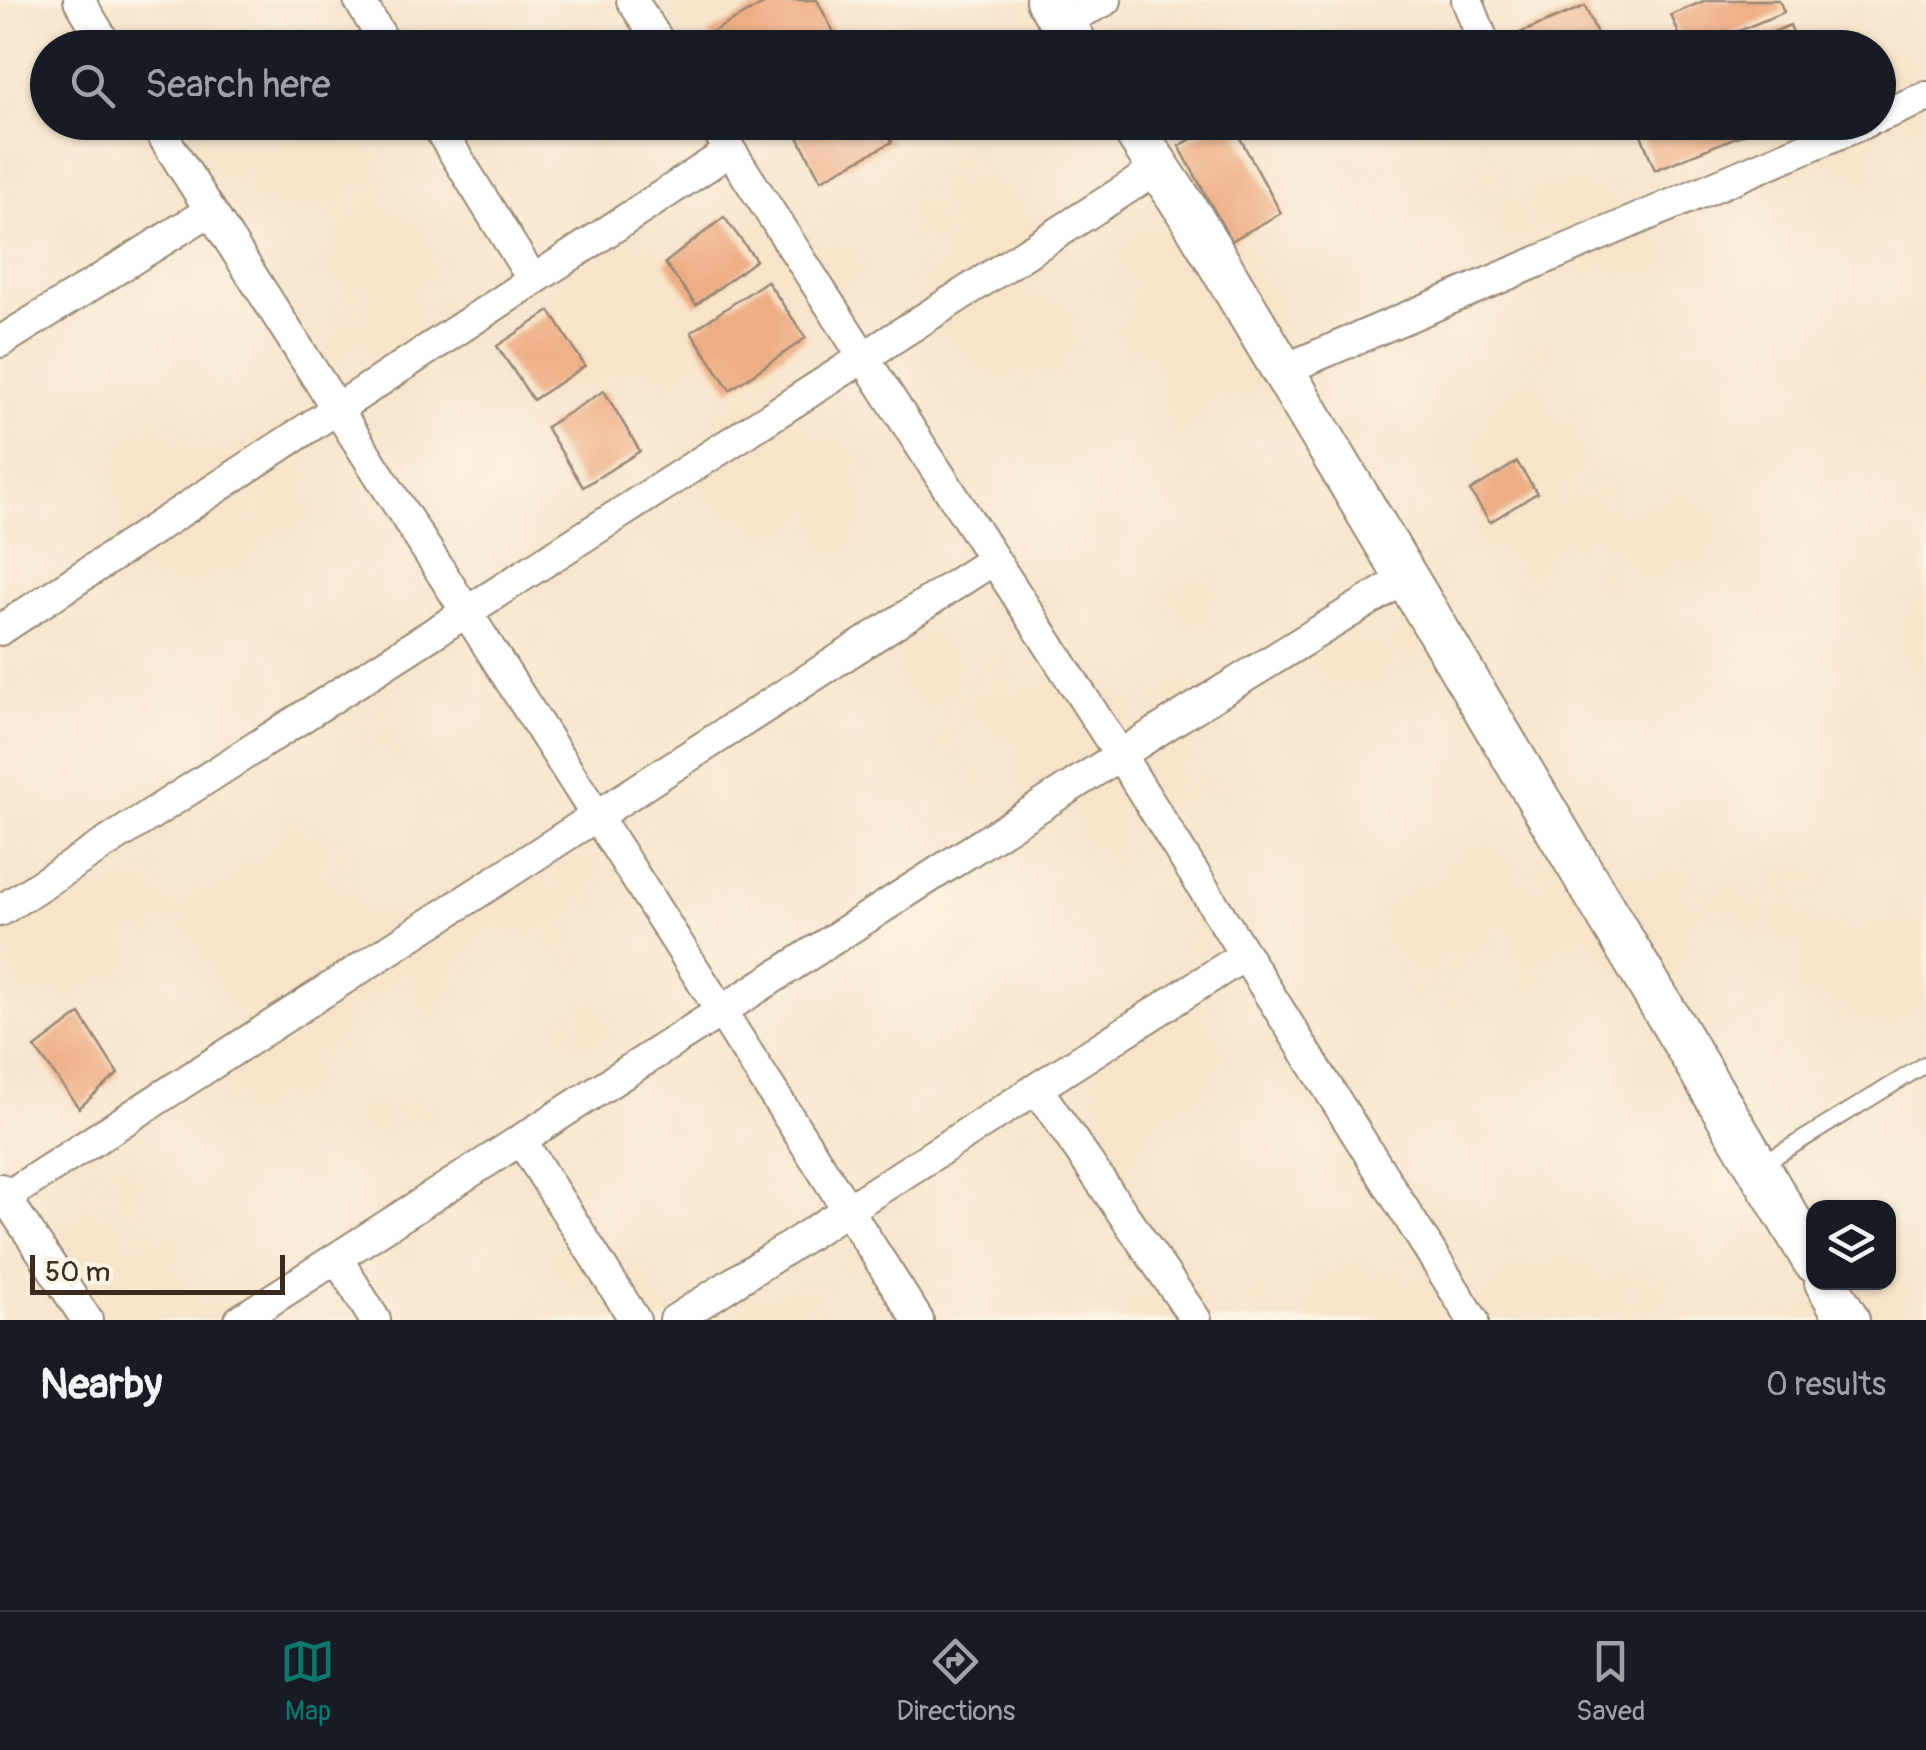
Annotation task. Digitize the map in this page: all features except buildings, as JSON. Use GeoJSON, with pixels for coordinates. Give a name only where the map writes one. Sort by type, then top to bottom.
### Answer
{"type":"FeatureCollection","features":[{"type":"Feature","properties":{"kind":"main road"},"geometry":{"type":"LineString","coordinates":[[1140,140],[1283,370],[1806,1248]]}},
{"type":"Feature","properties":{"kind":"main road"},"geometry":{"type":"LineString","coordinates":[[1831,1290],[1848,1320]]}},
{"type":"Feature","properties":{"kind":"street"},"geometry":{"type":"LineString","coordinates":[[79,0],[97,30]]}},
{"type":"Feature","properties":{"kind":"street"},"geometry":{"type":"LineString","coordinates":[[358,0],[377,30]]}},
{"type":"Feature","properties":{"kind":"street"},"geometry":{"type":"LineString","coordinates":[[632,0],[651,30]]}},
{"type":"Feature","properties":{"kind":"street"},"geometry":{"type":"LineString","coordinates":[[1063,23],[1106,0]]}},
{"type":"Feature","properties":{"kind":"street"},"geometry":{"type":"LineString","coordinates":[[1467,0],[1479,30]]}},
{"type":"Feature","properties":{"kind":"street"},"geometry":{"type":"LineString","coordinates":[[1896,110],[1926,97]]}},
{"type":"Feature","properties":{"kind":"street"},"geometry":{"type":"LineString","coordinates":[[165,140],[918,1320]]}},
{"type":"Feature","properties":{"kind":"street"},"geometry":{"type":"LineString","coordinates":[[445,140],[533,280]]}},
{"type":"Feature","properties":{"kind":"street"},"geometry":{"type":"LineString","coordinates":[[723,140],[1120,755],[1473,1320]]}},
{"type":"Feature","properties":{"kind":"street"},"geometry":{"type":"LineString","coordinates":[[1283,370],[1824,140]]}},
{"type":"Feature","properties":{"kind":"street"},"geometry":{"type":"LineString","coordinates":[[0,630],[730,151]]}},
{"type":"Feature","properties":{"kind":"street"},"geometry":{"type":"LineString","coordinates":[[0,912],[1158,168]]}},
{"type":"Feature","properties":{"kind":"street"},"geometry":{"type":"LineString","coordinates":[[4,330],[208,212]]}},
{"type":"Feature","properties":{"kind":"street"},"geometry":{"type":"LineString","coordinates":[[87,1320],[3,1193],[993,560]]}},
{"type":"Feature","properties":{"kind":"street"},"geometry":{"type":"LineString","coordinates":[[240,1320],[1120,755],[1407,577]]}},
{"type":"Feature","properties":{"kind":"street"},"geometry":{"type":"LineString","coordinates":[[675,1320],[1245,955]]}},
{"type":"Feature","properties":{"kind":"street"},"geometry":{"type":"LineString","coordinates":[[1038,1090],[1196,1320]]}},
{"type":"Feature","properties":{"kind":"street"},"geometry":{"type":"LineString","coordinates":[[521,1140],[635,1320]]}},
{"type":"Feature","properties":{"kind":"street"},"geometry":{"type":"LineString","coordinates":[[337,1258],[375,1320]]}},
{"type":"Feature","properties":{"kind":"lane"},"geometry":{"type":"LineString","coordinates":[[1758,1167],[1926,1064]]}}]}
